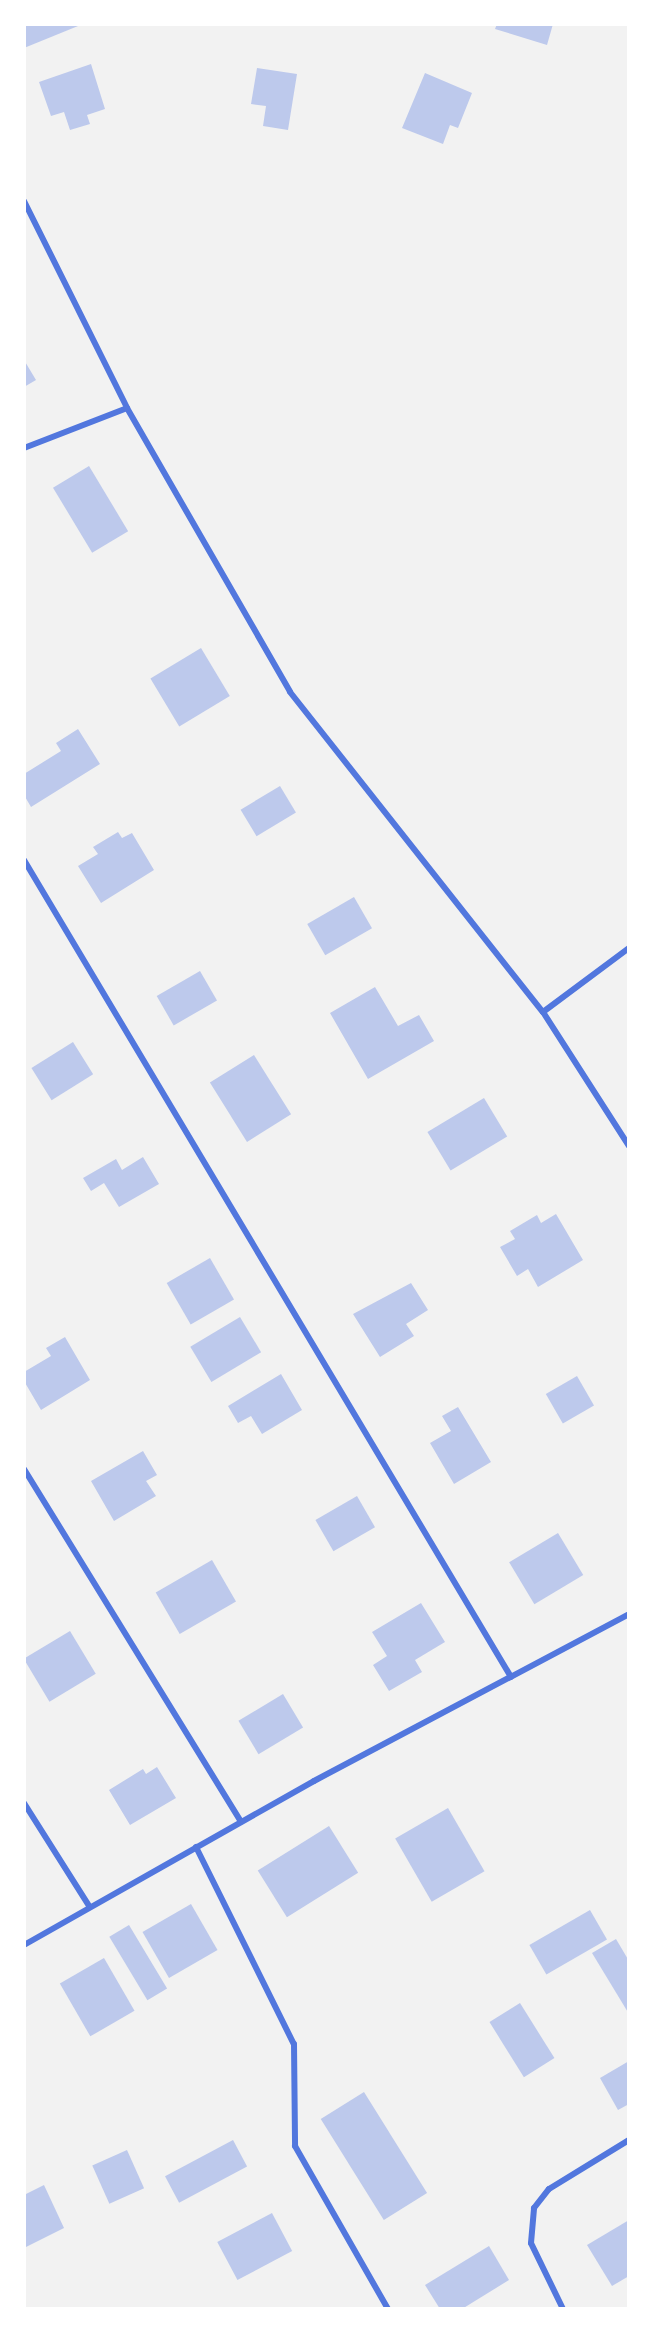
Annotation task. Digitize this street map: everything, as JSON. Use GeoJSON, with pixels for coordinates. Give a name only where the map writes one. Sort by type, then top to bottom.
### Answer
{"type":"FeatureCollection","features":[{"type":"Feature","properties":{"kind":"street"},"geometry":{"type":"LineString","coordinates":[[24,201],[127,408],[290,692],[543,1012],[629,1146]]}},
{"type":"Feature","properties":{"kind":"street"},"geometry":{"type":"LineString","coordinates":[[24,448],[127,408]]}},
{"type":"Feature","properties":{"kind":"street"},"geometry":{"type":"LineString","coordinates":[[24,860],[511,1677]]}},
{"type":"Feature","properties":{"kind":"street"},"geometry":{"type":"LineString","coordinates":[[543,1012],[629,948]]}},
{"type":"Feature","properties":{"kind":"street"},"geometry":{"type":"LineString","coordinates":[[24,1469],[241,1822]]}},
{"type":"Feature","properties":{"kind":"street"},"geometry":{"type":"LineString","coordinates":[[24,1946],[89,1906],[241,1822],[629,1614]]}},
{"type":"Feature","properties":{"kind":"street"},"geometry":{"type":"LineString","coordinates":[[24,1803],[89,1906]]}},
{"type":"Feature","properties":{"kind":"street"},"geometry":{"type":"LineString","coordinates":[[196,1847],[294,2044],[295,2146],[388,2309]]}},
{"type":"Feature","properties":{"kind":"street"},"geometry":{"type":"LineString","coordinates":[[564,2309],[531,2243],[534,2208],[549,2189],[629,2140]]}},
{"type":"Feature","properties":{"kind":"building"},"geometry":{"type":"Polygon","coordinates":[[[24,24],[83,24],[24,48],[24,24]]]}},
{"type":"Feature","properties":{"kind":"building"},"geometry":{"type":"Polygon","coordinates":[[[497,24],[553,24],[547,45],[495,29],[497,24]]]}},
{"type":"Feature","properties":{"kind":"building"},"geometry":{"type":"Polygon","coordinates":[[[91,64],[105,109],[87,115],[90,124],[70,130],[64,112],[51,116],[39,82],[91,64]]]}},
{"type":"Feature","properties":{"kind":"building"},"geometry":{"type":"Polygon","coordinates":[[[257,68],[297,74],[288,130],[263,126],[266,106],[251,104],[257,68]]]}},
{"type":"Feature","properties":{"kind":"building"},"geometry":{"type":"Polygon","coordinates":[[[425,73],[472,93],[458,128],[450,125],[443,144],[402,128],[425,73]]]}},
{"type":"Feature","properties":{"kind":"building"},"geometry":{"type":"Polygon","coordinates":[[[24,360],[36,380],[24,387],[24,360]]]}},
{"type":"Feature","properties":{"kind":"building"},"geometry":{"type":"Polygon","coordinates":[[[89,466],[128,531],[92,553],[53,488],[89,466]]]}},
{"type":"Feature","properties":{"kind":"building"},"geometry":{"type":"Polygon","coordinates":[[[201,648],[230,696],[179,726],[150,678],[201,648]]]}},
{"type":"Feature","properties":{"kind":"building"},"geometry":{"type":"Polygon","coordinates":[[[78,729],[100,764],[31,807],[24,795],[24,774],[61,751],[56,743],[78,729]]]}},
{"type":"Feature","properties":{"kind":"building"},"geometry":{"type":"Polygon","coordinates":[[[280,786],[296,813],[257,836],[241,810],[280,786]]]}},
{"type":"Feature","properties":{"kind":"building"},"geometry":{"type":"Polygon","coordinates":[[[118,832],[122,838],[132,833],[154,870],[101,903],[78,866],[98,854],[93,847],[118,832]]]}},
{"type":"Feature","properties":{"kind":"building"},"geometry":{"type":"Polygon","coordinates":[[[354,897],[372,928],[325,955],[307,924],[354,897]]]}},
{"type":"Feature","properties":{"kind":"building"},"geometry":{"type":"Polygon","coordinates":[[[200,971],[217,1000],[174,1025],[157,996],[200,971]]]}},
{"type":"Feature","properties":{"kind":"building"},"geometry":{"type":"Polygon","coordinates":[[[375,987],[398,1026],[419,1015],[434,1041],[368,1079],[330,1013],[375,987]]]}},
{"type":"Feature","properties":{"kind":"building"},"geometry":{"type":"Polygon","coordinates":[[[73,1042],[93,1074],[52,1100],[31,1068],[73,1042]]]}},
{"type":"Feature","properties":{"kind":"building"},"geometry":{"type":"Polygon","coordinates":[[[254,1055],[291,1114],[247,1142],[210,1083],[254,1055]]]}},
{"type":"Feature","properties":{"kind":"building"},"geometry":{"type":"Polygon","coordinates":[[[484,1098],[507,1137],[451,1171],[427,1132],[484,1098]]]}},
{"type":"Feature","properties":{"kind":"building"},"geometry":{"type":"Polygon","coordinates":[[[143,1157],[159,1184],[119,1207],[104,1183],[91,1191],[83,1178],[116,1159],[122,1170],[143,1157]]]}},
{"type":"Feature","properties":{"kind":"building"},"geometry":{"type":"Polygon","coordinates":[[[556,1214],[583,1260],[538,1287],[528,1269],[517,1276],[500,1247],[515,1239],[510,1231],[537,1215],[541,1223],[556,1214]]]}},
{"type":"Feature","properties":{"kind":"building"},"geometry":{"type":"Polygon","coordinates":[[[210,1258],[234,1300],[191,1325],[167,1283],[210,1258]]]}},
{"type":"Feature","properties":{"kind":"building"},"geometry":{"type":"Polygon","coordinates":[[[411,1283],[428,1310],[406,1324],[414,1336],[380,1357],[353,1314],[411,1283]]]}},
{"type":"Feature","properties":{"kind":"building"},"geometry":{"type":"Polygon","coordinates":[[[240,1317],[261,1352],[211,1382],[190,1347],[240,1317]]]}},
{"type":"Feature","properties":{"kind":"building"},"geometry":{"type":"Polygon","coordinates":[[[65,1337],[90,1380],[41,1410],[24,1381],[24,1372],[51,1356],[46,1348],[65,1337]]]}},
{"type":"Feature","properties":{"kind":"building"},"geometry":{"type":"Polygon","coordinates":[[[281,1374],[302,1410],[262,1434],[251,1416],[238,1423],[228,1406],[281,1374]]]}},
{"type":"Feature","properties":{"kind":"building"},"geometry":{"type":"Polygon","coordinates":[[[577,1376],[594,1405],[563,1423],[546,1394],[577,1376]]]}},
{"type":"Feature","properties":{"kind":"building"},"geometry":{"type":"Polygon","coordinates":[[[458,1407],[491,1462],[454,1484],[430,1443],[451,1431],[442,1416],[458,1407]]]}},
{"type":"Feature","properties":{"kind":"building"},"geometry":{"type":"Polygon","coordinates":[[[143,1451],[157,1475],[146,1481],[156,1496],[114,1521],[91,1481],[143,1451]]]}},
{"type":"Feature","properties":{"kind":"building"},"geometry":{"type":"Polygon","coordinates":[[[357,1496],[375,1527],[333,1551],[315,1520],[357,1496]]]}},
{"type":"Feature","properties":{"kind":"building"},"geometry":{"type":"Polygon","coordinates":[[[558,1533],[583,1575],[534,1604],[509,1562],[558,1533]]]}},
{"type":"Feature","properties":{"kind":"building"},"geometry":{"type":"Polygon","coordinates":[[[212,1560],[236,1602],[180,1634],[156,1592],[212,1560]]]}},
{"type":"Feature","properties":{"kind":"building"},"geometry":{"type":"Polygon","coordinates":[[[421,1603],[445,1642],[415,1660],[422,1672],[389,1691],[373,1665],[387,1656],[372,1632],[421,1603]]]}},
{"type":"Feature","properties":{"kind":"building"},"geometry":{"type":"Polygon","coordinates":[[[70,1631],[96,1674],[49,1702],[24,1659],[70,1631]]]}},
{"type":"Feature","properties":{"kind":"building"},"geometry":{"type":"Polygon","coordinates":[[[283,1694],[303,1727],[259,1754],[238,1721],[283,1694]]]}},
{"type":"Feature","properties":{"kind":"building"},"geometry":{"type":"Polygon","coordinates":[[[157,1767],[176,1798],[130,1825],[109,1790],[143,1769],[146,1774],[157,1767]]]}},
{"type":"Feature","properties":{"kind":"building"},"geometry":{"type":"Polygon","coordinates":[[[448,1808],[484,1871],[432,1902],[395,1838],[448,1808]]]}},
{"type":"Feature","properties":{"kind":"building"},"geometry":{"type":"Polygon","coordinates":[[[329,1826],[358,1873],[287,1917],[258,1871],[329,1826]]]}},
{"type":"Feature","properties":{"kind":"building"},"geometry":{"type":"Polygon","coordinates":[[[191,1904],[218,1950],[169,1978],[143,1932],[191,1904]]]}},
{"type":"Feature","properties":{"kind":"building"},"geometry":{"type":"Polygon","coordinates":[[[590,1910],[607,1939],[546,1974],[529,1945],[590,1910]]]}},
{"type":"Feature","properties":{"kind":"building"},"geometry":{"type":"Polygon","coordinates":[[[129,1925],[167,1988],[147,2000],[109,1937],[129,1925]]]}},
{"type":"Feature","properties":{"kind":"building"},"geometry":{"type":"Polygon","coordinates":[[[616,1939],[629,1961],[629,2014],[592,1953],[616,1939]]]}},
{"type":"Feature","properties":{"kind":"building"},"geometry":{"type":"Polygon","coordinates":[[[104,1958],[134,2011],[90,2036],[60,1984],[104,1958]]]}},
{"type":"Feature","properties":{"kind":"building"},"geometry":{"type":"Polygon","coordinates":[[[520,2003],[554,2058],[524,2077],[489,2022],[520,2003]]]}},
{"type":"Feature","properties":{"kind":"building"},"geometry":{"type":"Polygon","coordinates":[[[629,2061],[629,2104],[618,2110],[600,2078],[629,2061]]]}},
{"type":"Feature","properties":{"kind":"building"},"geometry":{"type":"Polygon","coordinates":[[[364,2092],[427,2193],[384,2220],[321,2119],[364,2092]]]}},
{"type":"Feature","properties":{"kind":"building"},"geometry":{"type":"Polygon","coordinates":[[[233,2140],[247,2166],[179,2203],[165,2176],[233,2140]]]}},
{"type":"Feature","properties":{"kind":"building"},"geometry":{"type":"Polygon","coordinates":[[[127,2150],[144,2188],[109,2204],[92,2165],[127,2150]]]}},
{"type":"Feature","properties":{"kind":"building"},"geometry":{"type":"Polygon","coordinates":[[[44,2185],[64,2228],[24,2248],[24,2195],[44,2185]]]}},
{"type":"Feature","properties":{"kind":"building"},"geometry":{"type":"Polygon","coordinates":[[[272,2213],[292,2251],[237,2280],[217,2242],[272,2213]]]}},
{"type":"Feature","properties":{"kind":"building"},"geometry":{"type":"Polygon","coordinates":[[[629,2220],[629,2276],[612,2286],[587,2245],[629,2220]]]}},
{"type":"Feature","properties":{"kind":"building"},"geometry":{"type":"Polygon","coordinates":[[[489,2246],[509,2280],[462,2309],[440,2309],[425,2285],[489,2246]]]}}]}
